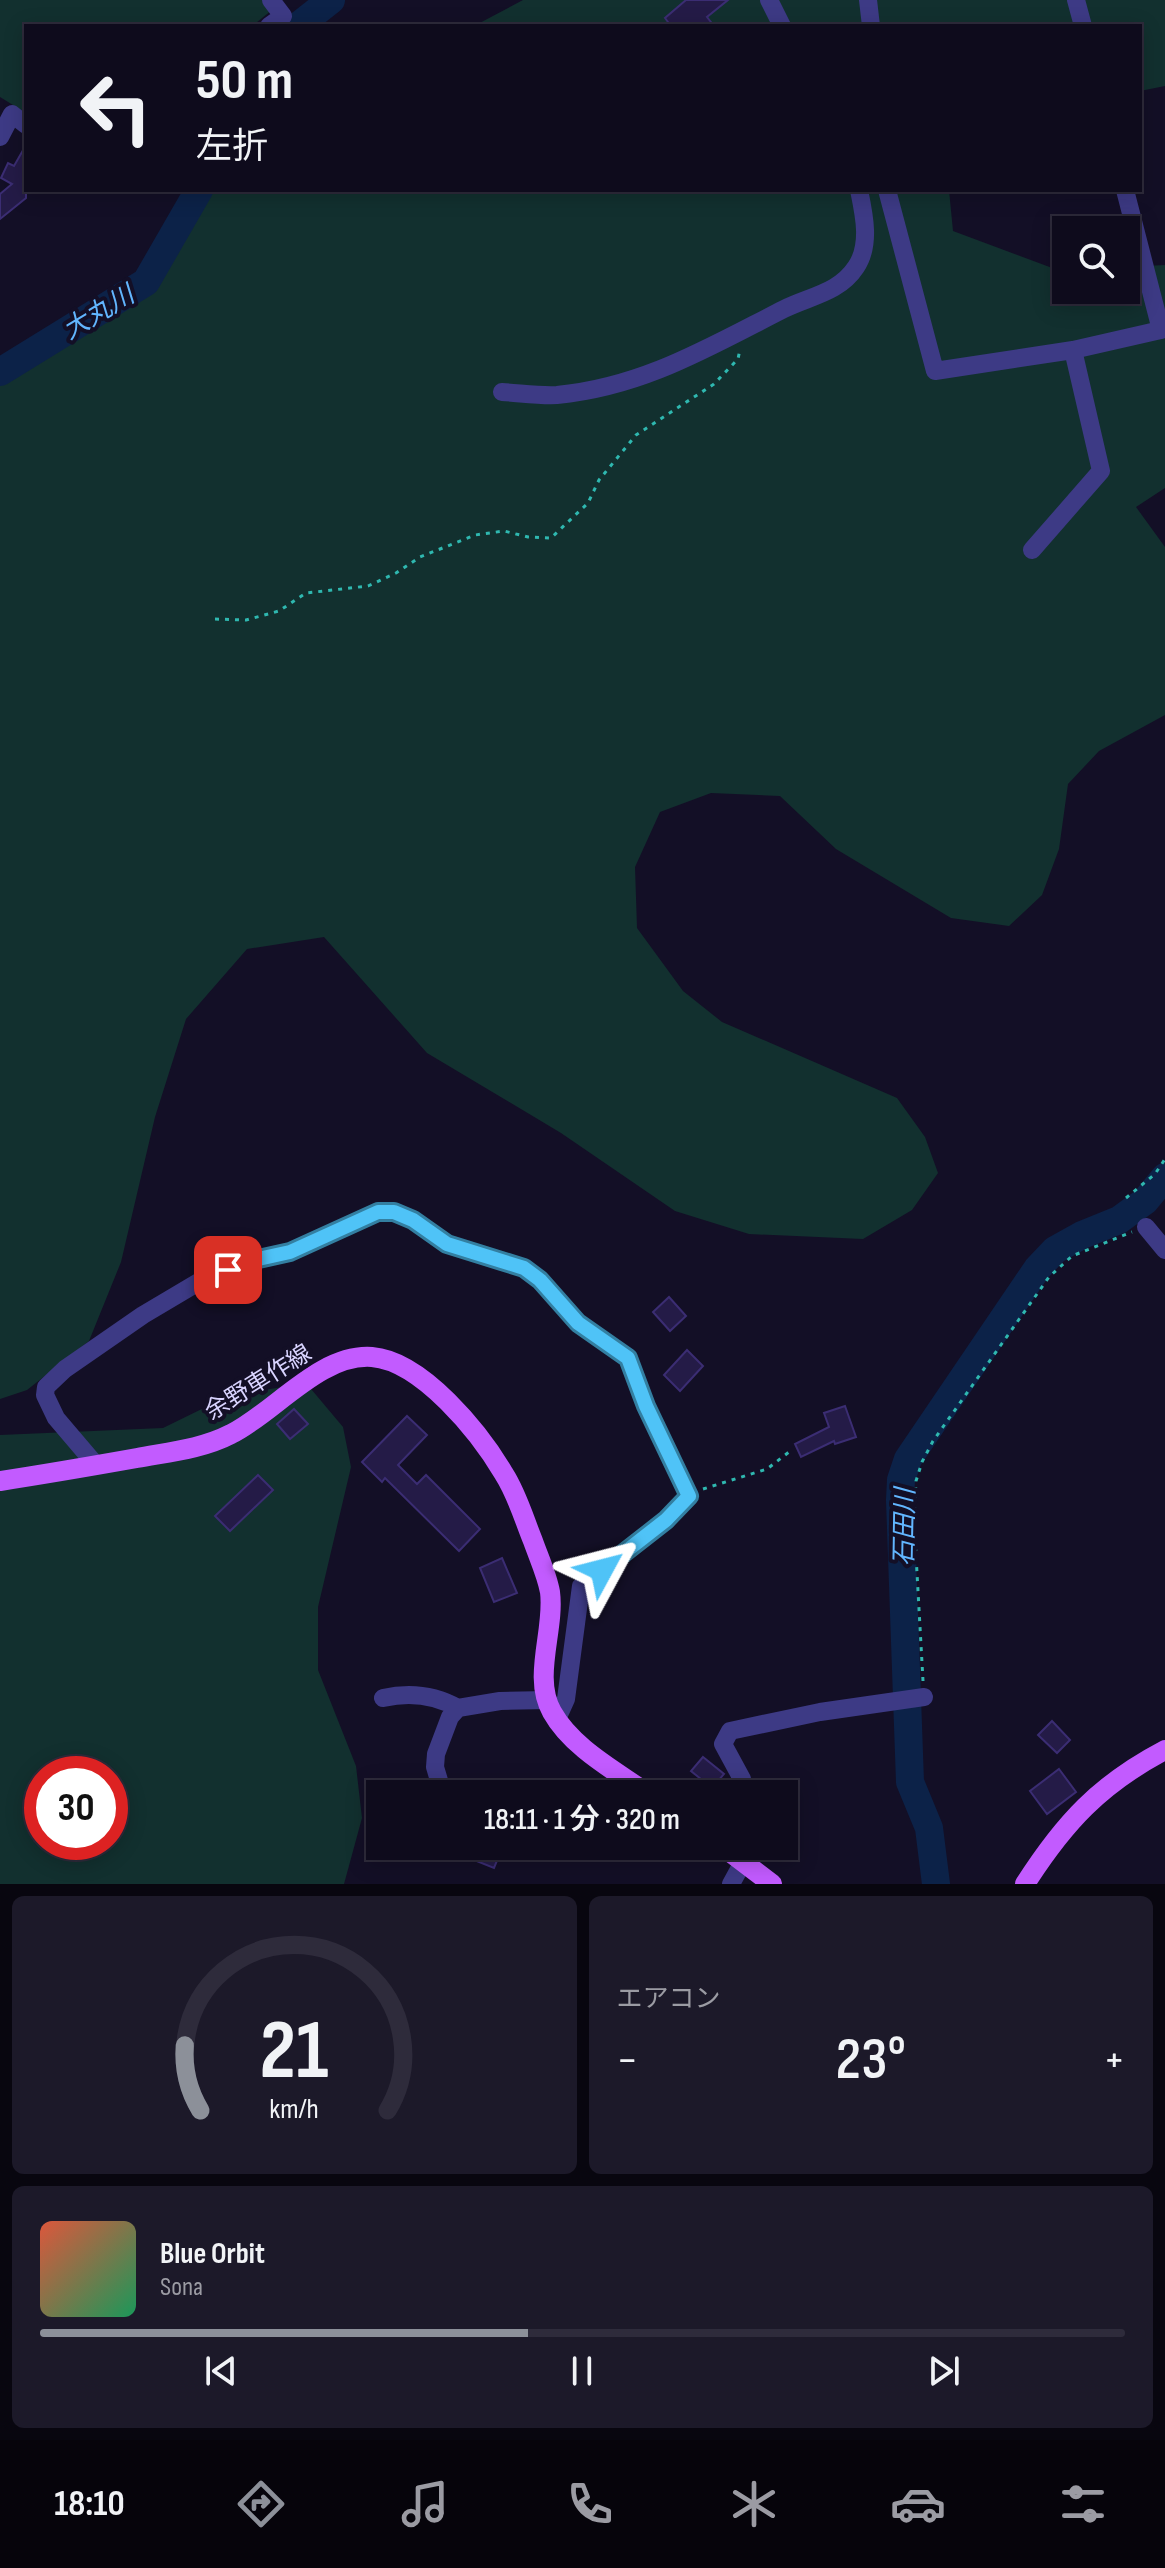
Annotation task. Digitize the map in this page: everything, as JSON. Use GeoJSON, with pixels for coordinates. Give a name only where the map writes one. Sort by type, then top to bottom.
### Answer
{"type":"FeatureCollection","features":[{"type":"Feature","properties":{"kind":"main road","name":"余野車作線"},"geometry":{"type":"LineString","coordinates":[[0,1481],[197,1447],[232,1434],[324,1370],[350,1359],[373,1357],[399,1365],[421,1376],[472,1431],[506,1476],[551,1595],[545,1686],[551,1710],[588,1751],[628,1780]]}},
{"type":"Feature","properties":{"kind":"main road"},"geometry":{"type":"LineString","coordinates":[[1025,1884],[1053,1841],[1090,1800],[1128,1771],[1165,1750]]}},
{"type":"Feature","properties":{"kind":"main road"},"geometry":{"type":"LineString","coordinates":[[744,1860],[772,1884]]}},
{"type":"Feature","properties":{"kind":"street"},"geometry":{"type":"LineString","coordinates":[[271,0],[283,16],[272,24]]}},
{"type":"Feature","properties":{"kind":"street"},"geometry":{"type":"LineString","coordinates":[[769,0],[781,24]]}},
{"type":"Feature","properties":{"kind":"street"},"geometry":{"type":"LineString","coordinates":[[868,0],[871,24]]}},
{"type":"Feature","properties":{"kind":"street"},"geometry":{"type":"LineString","coordinates":[[1076,0],[1082,24]]}},
{"type":"Feature","properties":{"kind":"street"},"geometry":{"type":"LineString","coordinates":[[0,137],[13,115]]}},
{"type":"Feature","properties":{"kind":"street"},"geometry":{"type":"LineString","coordinates":[[502,392],[556,395],[649,376],[789,307],[838,287],[858,265],[866,235],[859,192]]}},
{"type":"Feature","properties":{"kind":"street"},"geometry":{"type":"LineString","coordinates":[[888,192],[935,371],[1073,350],[1163,330],[1126,192]]}},
{"type":"Feature","properties":{"kind":"street"},"geometry":{"type":"LineString","coordinates":[[1032,550],[1101,471],[1073,350]]}},
{"type":"Feature","properties":{"kind":"street"},"geometry":{"type":"LineString","coordinates":[[96,1465],[56,1418],[45,1395],[46,1387],[65,1369],[143,1315],[202,1280],[254,1260],[290,1252],[378,1212],[394,1212],[413,1220],[447,1244],[524,1268],[540,1280],[578,1323],[628,1358],[646,1406],[689,1496],[666,1520],[581,1586],[566,1699],[557,1719]]}},
{"type":"Feature","properties":{"kind":"street"},"geometry":{"type":"LineString","coordinates":[[1146,1227],[1165,1250]]}},
{"type":"Feature","properties":{"kind":"street"},"geometry":{"type":"LineString","coordinates":[[383,1698],[403,1693],[444,1700],[458,1708]]}},
{"type":"Feature","properties":{"kind":"street"},"geometry":{"type":"LineString","coordinates":[[742,1780],[723,1744],[730,1731],[820,1712],[924,1697]]}},
{"type":"Feature","properties":{"kind":"street"},"geometry":{"type":"LineString","coordinates":[[439,1780],[435,1767],[436,1754],[450,1717],[458,1708],[500,1701],[548,1700]]}},
{"type":"Feature","properties":{"kind":"street"},"geometry":{"type":"LineString","coordinates":[[731,1884],[733,1860]]}},
{"type":"Feature","properties":{"kind":"path"},"geometry":{"type":"LineString","coordinates":[[215,619],[246,620],[279,611],[306,593],[368,586],[420,557],[475,535],[504,531],[551,538],[588,503],[599,480],[636,435],[714,384],[738,359],[744,329]]}},
{"type":"Feature","properties":{"kind":"path"},"geometry":{"type":"LineString","coordinates":[[1126,1198],[1155,1174],[1165,1159]]}},
{"type":"Feature","properties":{"kind":"path"},"geometry":{"type":"LineString","coordinates":[[924,1697],[914,1519],[916,1481],[922,1462],[933,1441],[1049,1277],[1072,1256],[1146,1227]]}},
{"type":"Feature","properties":{"kind":"path"},"geometry":{"type":"LineString","coordinates":[[689,1496],[709,1486],[767,1469],[789,1452]]}},
{"type":"Feature","properties":{"kind":"green space"},"geometry":{"type":"Polygon","coordinates":[[[0,0],[264,0],[272,10],[254,24],[24,24],[24,112],[0,97],[0,0]]]}},
{"type":"Feature","properties":{"kind":"green space"},"geometry":{"type":"Polygon","coordinates":[[[523,0],[1165,0],[1165,86],[1142,91],[1142,24],[478,24],[523,0]]]}},
{"type":"Feature","properties":{"kind":"green space"},"geometry":{"type":"Polygon","coordinates":[[[185,192],[949,192],[953,231],[1052,268],[1052,304],[1140,304],[1140,266],[1165,265],[1165,488],[1136,507],[1165,547],[1165,715],[1099,751],[1068,784],[1059,849],[1042,895],[1009,926],[951,918],[836,849],[780,796],[711,793],[660,812],[635,867],[637,928],[683,991],[722,1022],[897,1098],[925,1137],[938,1173],[912,1210],[863,1239],[749,1234],[675,1211],[561,1133],[427,1053],[324,937],[247,949],[186,1019],[155,1117],[121,1262],[89,1341],[27,1390],[0,1399],[0,385],[124,287],[169,233],[185,192]]]}},
{"type":"Feature","properties":{"kind":"green space"},"geometry":{"type":"Polygon","coordinates":[[[306,1383],[343,1427],[351,1467],[318,1607],[318,1670],[356,1766],[362,1818],[344,1884],[0,1884],[0,1435],[163,1428],[210,1405],[252,1392],[306,1383]]]}},
{"type":"Feature","properties":{"kind":"building"},"geometry":{"type":"Polygon","coordinates":[[[686,0],[728,0],[707,17],[712,24],[670,24],[665,18],[686,0]]]}},
{"type":"Feature","properties":{"kind":"building"},"geometry":{"type":"Polygon","coordinates":[[[24,148],[26,198],[0,219],[0,194],[12,184],[1,178],[8,163],[14,166],[24,148]]]}},
{"type":"Feature","properties":{"kind":"building"},"geometry":{"type":"Polygon","coordinates":[[[669,1297],[686,1316],[670,1331],[653,1312],[669,1297]]]}},
{"type":"Feature","properties":{"kind":"building"},"geometry":{"type":"Polygon","coordinates":[[[687,1350],[703,1366],[680,1391],[664,1375],[687,1350]]]}},
{"type":"Feature","properties":{"kind":"building"},"geometry":{"type":"Polygon","coordinates":[[[845,1406],[856,1437],[835,1444],[834,1441],[801,1457],[795,1444],[829,1427],[824,1413],[845,1406]]]}},
{"type":"Feature","properties":{"kind":"building"},"geometry":{"type":"Polygon","coordinates":[[[294,1409],[308,1424],[290,1439],[277,1424],[294,1409]]]}},
{"type":"Feature","properties":{"kind":"building"},"geometry":{"type":"Polygon","coordinates":[[[407,1416],[427,1435],[398,1465],[417,1484],[426,1475],[480,1529],[459,1551],[385,1478],[382,1482],[362,1462],[407,1416]]]}},
{"type":"Feature","properties":{"kind":"building"},"geometry":{"type":"Polygon","coordinates":[[[258,1475],[273,1490],[230,1531],[215,1516],[258,1475]]]}},
{"type":"Feature","properties":{"kind":"building"},"geometry":{"type":"Polygon","coordinates":[[[502,1558],[517,1593],[494,1602],[480,1568],[502,1558]]]}},
{"type":"Feature","properties":{"kind":"building"},"geometry":{"type":"Polygon","coordinates":[[[1052,1721],[1070,1740],[1057,1753],[1038,1735],[1052,1721]]]}},
{"type":"Feature","properties":{"kind":"building"},"geometry":{"type":"Polygon","coordinates":[[[703,1757],[724,1774],[719,1780],[702,1780],[691,1771],[703,1757]]]}},
{"type":"Feature","properties":{"kind":"building"},"geometry":{"type":"Polygon","coordinates":[[[1059,1769],[1076,1792],[1047,1814],[1030,1791],[1059,1769]]]}},
{"type":"Feature","properties":{"kind":"building"},"geometry":{"type":"Polygon","coordinates":[[[474,1860],[497,1860],[494,1868],[474,1860]]]}},
{"type":"Feature","properties":{"kind":"waterway","name":"大丸川"},"geometry":{"type":"LineString","coordinates":[[301,24],[331,0]]}},
{"type":"Feature","properties":{"kind":"waterway","name":"大丸川"},"geometry":{"type":"LineString","coordinates":[[0,372],[146,282],[198,192]]}},
{"type":"Feature","properties":{"kind":"waterway","name":"石田川"},"geometry":{"type":"LineString","coordinates":[[936,1884],[929,1828],[910,1782],[901,1480],[908,1459],[1037,1269],[1055,1250],[1119,1220],[1145,1201],[1165,1177]]}},
{"type":"Feature","properties":{"kind":"route"},"geometry":{"type":"LineString","coordinates":[[228,1270],[290,1252],[378,1212],[394,1212],[413,1220],[447,1244],[524,1268],[540,1280],[578,1323],[628,1358],[646,1406],[689,1496],[666,1520],[602,1570]]}}]}
